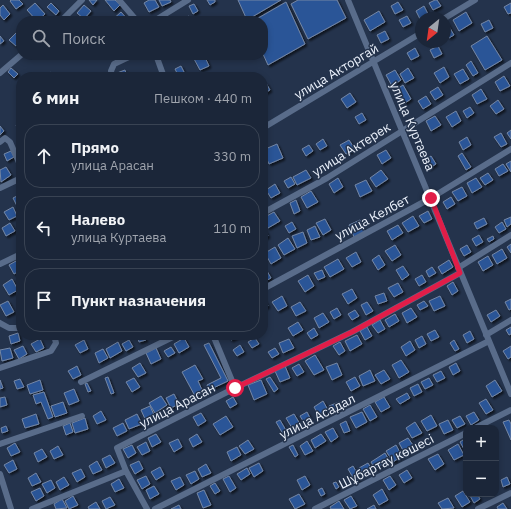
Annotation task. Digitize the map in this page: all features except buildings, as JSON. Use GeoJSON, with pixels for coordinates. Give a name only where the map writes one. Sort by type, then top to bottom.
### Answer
{"type":"FeatureCollection","features":[{"type":"Feature","properties":{"kind":"street"},"geometry":{"type":"LineString","coordinates":[[66,16],[82,0]]}},
{"type":"Feature","properties":{"kind":"street"},"geometry":{"type":"LineString","coordinates":[[119,0],[133,16]]}},
{"type":"Feature","properties":{"kind":"street"},"geometry":{"type":"LineString","coordinates":[[162,16],[188,0]]}},
{"type":"Feature","properties":{"kind":"street","name":"улица Куртаева"},"geometry":{"type":"LineString","coordinates":[[348,0],[511,394]]}},
{"type":"Feature","properties":{"kind":"street"},"geometry":{"type":"LineString","coordinates":[[451,14],[475,0]]}},
{"type":"Feature","properties":{"kind":"street","name":"улица Акторгай"},"geometry":{"type":"LineString","coordinates":[[268,125],[415,37]]}},
{"type":"Feature","properties":{"kind":"street"},"geometry":{"type":"LineString","coordinates":[[0,73],[16,59]]}},
{"type":"Feature","properties":{"kind":"street"},"geometry":{"type":"LineString","coordinates":[[110,72],[114,64],[122,60]]}},
{"type":"Feature","properties":{"kind":"street"},"geometry":{"type":"LineString","coordinates":[[158,60],[162,72]]}},
{"type":"Feature","properties":{"kind":"street","name":"улица Актерек"},"geometry":{"type":"LineString","coordinates":[[268,210],[327,178],[511,63]]}},
{"type":"Feature","properties":{"kind":"street"},"geometry":{"type":"LineString","coordinates":[[0,142],[6,138],[10,142],[16,155]]}},
{"type":"Feature","properties":{"kind":"street","name":"улица Келбет"},"geometry":{"type":"LineString","coordinates":[[268,287],[431,198],[511,149]]}},
{"type":"Feature","properties":{"kind":"street"},"geometry":{"type":"LineString","coordinates":[[0,188],[16,180]]}},
{"type":"Feature","properties":{"kind":"street","name":"улица Арасан"},"geometry":{"type":"LineString","coordinates":[[126,471],[117,448],[235,388],[352,332],[459,270],[511,235]]}},
{"type":"Feature","properties":{"kind":"street"},"geometry":{"type":"LineString","coordinates":[[0,264],[16,256]]}},
{"type":"Feature","properties":{"kind":"street","name":"улица Асадал"},"geometry":{"type":"LineString","coordinates":[[155,509],[488,338],[511,320]]}},
{"type":"Feature","properties":{"kind":"street"},"geometry":{"type":"LineString","coordinates":[[0,323],[9,328],[16,328]]}},
{"type":"Feature","properties":{"kind":"street"},"geometry":{"type":"LineString","coordinates":[[0,368],[51,351],[56,343],[55,340]]}},
{"type":"Feature","properties":{"kind":"street"},"geometry":{"type":"LineString","coordinates":[[81,382],[167,340]]}},
{"type":"Feature","properties":{"kind":"street"},"geometry":{"type":"LineString","coordinates":[[215,340],[235,388]]}},
{"type":"Feature","properties":{"kind":"street"},"geometry":{"type":"LineString","coordinates":[[481,425],[511,410]]}},
{"type":"Feature","properties":{"kind":"street"},"geometry":{"type":"LineString","coordinates":[[0,444],[82,416]]}},
{"type":"Feature","properties":{"kind":"street","name":"Шұбартау көшесі"},"geometry":{"type":"LineString","coordinates":[[315,509],[463,435]]}},
{"type":"Feature","properties":{"kind":"street"},"geometry":{"type":"LineString","coordinates":[[32,509],[126,471],[147,509]]}},
{"type":"Feature","properties":{"kind":"street"},"geometry":{"type":"LineString","coordinates":[[0,474],[11,509]]}},
{"type":"Feature","properties":{"kind":"street"},"geometry":{"type":"LineString","coordinates":[[478,509],[511,493]]}},
{"type":"Feature","properties":{"kind":"street"},"geometry":{"type":"LineString","coordinates":[[0,503],[8,501]]}},
{"type":"Feature","properties":{"kind":"route"},"geometry":{"type":"LineString","coordinates":[[235,388],[352,332],[460,273],[431,198]]}}]}
